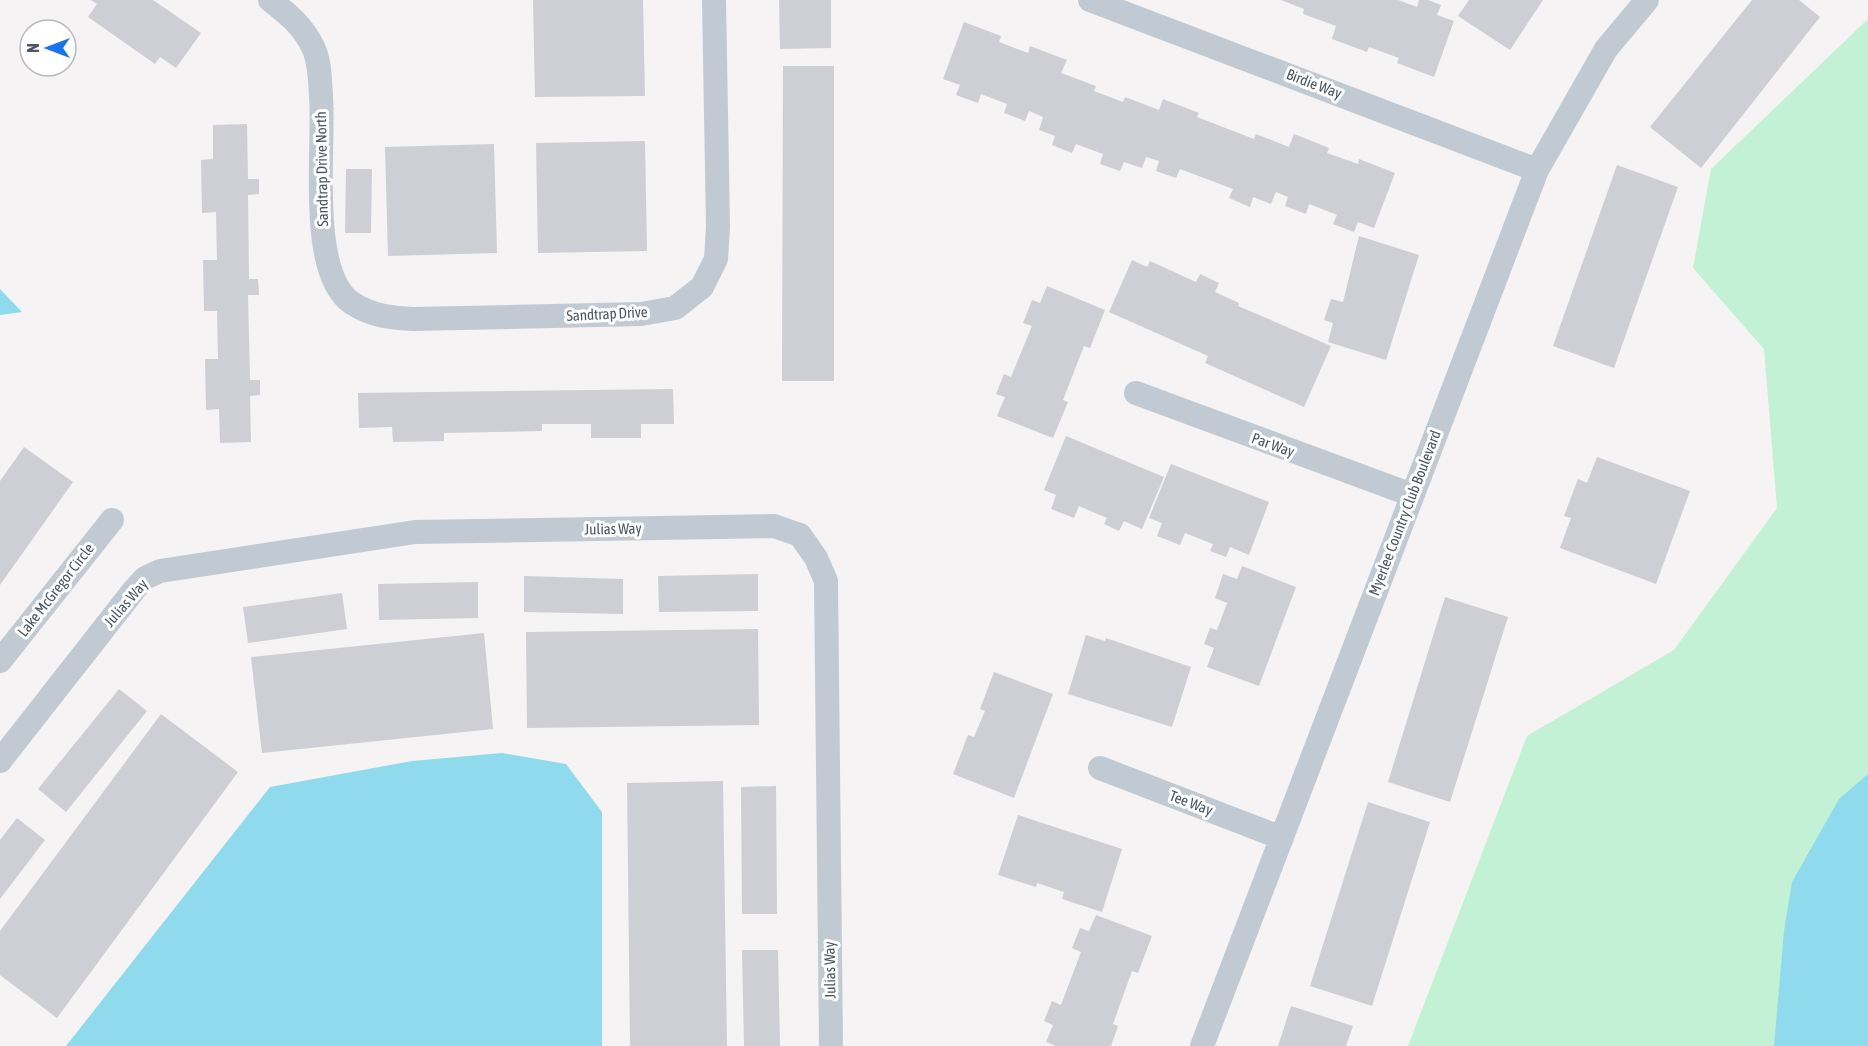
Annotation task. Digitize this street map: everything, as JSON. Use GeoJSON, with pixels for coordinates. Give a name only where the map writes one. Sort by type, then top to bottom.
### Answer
{"type":"FeatureCollection","features":[{"type":"Feature","properties":{"kind":"street","name":"Sandtrap Drive North"},"geometry":{"type":"LineString","coordinates":[[270,0],[297,21],[314,48],[320,79],[322,115],[324,246],[331,278],[351,303],[382,317],[394,318]]}},
{"type":"Feature","properties":{"kind":"street","name":"Sandtrap Drive"},"geometry":{"type":"LineString","coordinates":[[394,318],[641,314],[675,308],[702,287],[716,259],[718,227],[714,0]]}},
{"type":"Feature","properties":{"kind":"street","name":"Birdie Way"},"geometry":{"type":"LineString","coordinates":[[1090,0],[1537,170]]}},
{"type":"Feature","properties":{"kind":"street","name":"Myerlee Country Club Boulevard"},"geometry":{"type":"LineString","coordinates":[[1202,1046],[1537,170],[1606,49],[1647,0]]}},
{"type":"Feature","properties":{"kind":"street","name":"Par Way"},"geometry":{"type":"LineString","coordinates":[[1136,393],[1412,495]]}},
{"type":"Feature","properties":{"kind":"street","name":"Lake McGregor Circle"},"geometry":{"type":"LineString","coordinates":[[0,661],[112,520]]}},
{"type":"Feature","properties":{"kind":"street","name":"Julias Way"},"geometry":{"type":"LineString","coordinates":[[0,761],[134,590],[145,578],[160,571],[416,532],[774,526],[800,535],[816,558],[825,581],[831,1046]]}},
{"type":"Feature","properties":{"kind":"street","name":"Tee Way"},"geometry":{"type":"LineString","coordinates":[[1100,768],[1282,838]]}},
{"type":"Feature","properties":{"kind":"green space"},"geometry":{"type":"Polygon","coordinates":[[[1868,19],[1868,1046],[1408,1046],[1527,736],[1674,650],[1777,508],[1764,349],[1693,268],[1711,169],[1868,19]]]}},
{"type":"Feature","properties":{"kind":"water"},"geometry":{"type":"Polygon","coordinates":[[[0,289],[22,312],[0,315],[0,289]]]}},
{"type":"Feature","properties":{"kind":"water"},"geometry":{"type":"Polygon","coordinates":[[[502,753],[566,764],[602,812],[602,1046],[66,1046],[270,787],[412,761],[502,753]]]}},
{"type":"Feature","properties":{"kind":"water"},"geometry":{"type":"Polygon","coordinates":[[[1868,774],[1868,1046],[1774,1046],[1784,931],[1792,882],[1839,799],[1868,774]]]}},
{"type":"Feature","properties":{"kind":"building"},"geometry":{"type":"Polygon","coordinates":[[[91,0],[153,0],[201,33],[176,68],[160,57],[155,64],[88,17],[97,4],[91,0]]]}},
{"type":"Feature","properties":{"kind":"building"},"geometry":{"type":"Polygon","coordinates":[[[533,0],[643,0],[645,96],[535,97],[533,0]]]}},
{"type":"Feature","properties":{"kind":"building"},"geometry":{"type":"Polygon","coordinates":[[[779,0],[831,0],[831,48],[780,49],[779,0]]]}},
{"type":"Feature","properties":{"kind":"building"},"geometry":{"type":"Polygon","coordinates":[[[1281,0],[1398,0],[1417,7],[1419,0],[1428,0],[1441,5],[1437,15],[1454,21],[1434,77],[1397,63],[1399,58],[1369,47],[1367,52],[1332,39],[1336,26],[1303,14],[1304,9],[1281,0]]]}},
{"type":"Feature","properties":{"kind":"building"},"geometry":{"type":"Polygon","coordinates":[[[1469,0],[1543,0],[1510,50],[1458,16],[1469,0]]]}},
{"type":"Feature","properties":{"kind":"building"},"geometry":{"type":"Polygon","coordinates":[[[1752,0],[1799,0],[1820,17],[1701,168],[1650,127],[1752,0]]]}},
{"type":"Feature","properties":{"kind":"building"},"geometry":{"type":"Polygon","coordinates":[[[964,22],[1001,36],[999,42],[1028,53],[1030,46],[1067,60],[1061,73],[1096,86],[1094,91],[1123,102],[1125,97],[1159,110],[1163,99],[1199,113],[1197,117],[1254,139],[1256,134],[1289,147],[1294,134],[1329,148],[1327,153],[1358,164],[1359,159],[1395,173],[1374,228],[1358,222],[1354,232],[1333,224],[1337,215],[1309,204],[1306,214],[1285,206],[1288,197],[1276,192],[1271,204],[1253,197],[1250,207],[1229,198],[1233,189],[1180,169],[1176,178],[1156,171],[1159,161],[1146,157],[1142,168],[1124,162],[1120,171],[1100,164],[1103,154],[1076,144],[1072,153],[1052,145],[1055,136],[1039,130],[1043,117],[1029,111],[1025,121],[1004,113],[1007,104],[981,94],[978,103],[956,95],[960,85],[943,79],[964,22]]]}},
{"type":"Feature","properties":{"kind":"building"},"geometry":{"type":"Polygon","coordinates":[[[783,66],[834,66],[834,381],[782,381],[783,66]]]}},
{"type":"Feature","properties":{"kind":"building"},"geometry":{"type":"Polygon","coordinates":[[[247,124],[248,179],[259,179],[259,194],[248,195],[249,279],[258,279],[259,295],[248,295],[250,380],[260,380],[260,395],[250,396],[251,442],[220,443],[219,409],[206,410],[205,359],[218,359],[217,311],[204,311],[203,260],[217,260],[216,212],[202,213],[201,160],[213,159],[213,125],[247,124]]]}},
{"type":"Feature","properties":{"kind":"building"},"geometry":{"type":"Polygon","coordinates":[[[645,141],[647,251],[538,253],[536,143],[645,141]]]}},
{"type":"Feature","properties":{"kind":"building"},"geometry":{"type":"Polygon","coordinates":[[[494,144],[497,253],[388,256],[385,147],[494,144]]]}},
{"type":"Feature","properties":{"kind":"building"},"geometry":{"type":"Polygon","coordinates":[[[1617,165],[1678,187],[1614,368],[1553,346],[1617,165]]]}},
{"type":"Feature","properties":{"kind":"building"},"geometry":{"type":"Polygon","coordinates":[[[346,169],[372,169],[371,233],[345,233],[346,169]]]}},
{"type":"Feature","properties":{"kind":"building"},"geometry":{"type":"Polygon","coordinates":[[[1359,236],[1419,255],[1386,360],[1328,342],[1333,323],[1324,320],[1331,299],[1343,302],[1359,236]]]}},
{"type":"Feature","properties":{"kind":"building"},"geometry":{"type":"Polygon","coordinates":[[[1132,260],[1147,267],[1150,261],[1196,282],[1200,274],[1219,283],[1215,292],[1239,303],[1238,306],[1331,346],[1304,407],[1205,363],[1208,356],[1109,312],[1132,260]]]}},
{"type":"Feature","properties":{"kind":"building"},"geometry":{"type":"Polygon","coordinates":[[[1047,286],[1105,310],[1090,348],[1084,346],[1063,400],[1068,402],[1053,438],[997,416],[1005,397],[996,394],[1004,374],[1011,377],[1032,326],[1023,323],[1032,300],[1040,303],[1047,286]]]}},
{"type":"Feature","properties":{"kind":"building"},"geometry":{"type":"Polygon","coordinates":[[[673,389],[674,424],[641,424],[641,438],[591,438],[591,424],[542,424],[542,431],[444,433],[444,441],[393,442],[392,427],[359,428],[358,393],[673,389]]]}},
{"type":"Feature","properties":{"kind":"building"},"geometry":{"type":"Polygon","coordinates":[[[1066,436],[1164,477],[1142,529],[1124,521],[1119,531],[1104,524],[1107,518],[1079,506],[1074,518],[1051,509],[1056,495],[1044,490],[1066,436]]]}},
{"type":"Feature","properties":{"kind":"building"},"geometry":{"type":"Polygon","coordinates":[[[24,447],[73,482],[0,585],[0,481],[24,447]]]}},
{"type":"Feature","properties":{"kind":"building"},"geometry":{"type":"Polygon","coordinates":[[[1597,457],[1690,491],[1656,584],[1560,548],[1571,518],[1564,516],[1578,479],[1587,483],[1597,457]]]}},
{"type":"Feature","properties":{"kind":"building"},"geometry":{"type":"Polygon","coordinates":[[[1171,464],[1269,502],[1249,555],[1230,547],[1226,557],[1210,551],[1213,544],[1185,533],[1180,545],[1157,536],[1162,523],[1149,518],[1171,464]]]}},
{"type":"Feature","properties":{"kind":"building"},"geometry":{"type":"Polygon","coordinates":[[[1242,566],[1296,587],[1259,686],[1207,667],[1214,648],[1204,644],[1210,628],[1217,630],[1227,603],[1215,598],[1223,574],[1237,579],[1242,566]]]}},
{"type":"Feature","properties":{"kind":"building"},"geometry":{"type":"Polygon","coordinates":[[[758,574],[758,611],[659,612],[658,576],[758,574]]]}},
{"type":"Feature","properties":{"kind":"building"},"geometry":{"type":"Polygon","coordinates":[[[524,576],[623,579],[623,614],[524,612],[524,576]]]}},
{"type":"Feature","properties":{"kind":"building"},"geometry":{"type":"Polygon","coordinates":[[[478,582],[478,618],[379,620],[378,584],[478,582]]]}},
{"type":"Feature","properties":{"kind":"building"},"geometry":{"type":"Polygon","coordinates":[[[342,593],[347,629],[248,643],[243,607],[342,593]]]}},
{"type":"Feature","properties":{"kind":"building"},"geometry":{"type":"Polygon","coordinates":[[[1445,597],[1508,617],[1450,802],[1388,782],[1445,597]]]}},
{"type":"Feature","properties":{"kind":"building"},"geometry":{"type":"Polygon","coordinates":[[[758,629],[759,725],[527,728],[526,632],[758,629]]]}},
{"type":"Feature","properties":{"kind":"building"},"geometry":{"type":"Polygon","coordinates":[[[484,633],[493,729],[262,753],[251,657],[484,633]]]}},
{"type":"Feature","properties":{"kind":"building"},"geometry":{"type":"Polygon","coordinates":[[[1086,635],[1105,641],[1106,638],[1191,667],[1172,727],[1068,694],[1086,635]]]}},
{"type":"Feature","properties":{"kind":"building"},"geometry":{"type":"Polygon","coordinates":[[[994,672],[1053,694],[1014,798],[953,774],[968,735],[974,737],[985,711],[980,709],[994,672]]]}},
{"type":"Feature","properties":{"kind":"building"},"geometry":{"type":"Polygon","coordinates":[[[119,689],[147,711],[66,812],[38,789],[119,689]]]}},
{"type":"Feature","properties":{"kind":"building"},"geometry":{"type":"Polygon","coordinates":[[[161,714],[238,772],[57,1018],[0,975],[0,931],[161,714]]]}},
{"type":"Feature","properties":{"kind":"building"},"geometry":{"type":"Polygon","coordinates":[[[723,781],[727,1046],[630,1046],[627,783],[723,781]]]}},
{"type":"Feature","properties":{"kind":"building"},"geometry":{"type":"Polygon","coordinates":[[[776,786],[777,914],[742,914],[741,787],[776,786]]]}},
{"type":"Feature","properties":{"kind":"building"},"geometry":{"type":"Polygon","coordinates":[[[1368,802],[1430,822],[1372,1006],[1310,986],[1368,802]]]}},
{"type":"Feature","properties":{"kind":"building"},"geometry":{"type":"Polygon","coordinates":[[[1018,815],[1122,849],[1102,912],[1062,899],[1064,892],[1037,883],[1036,887],[998,875],[1018,815]]]}},
{"type":"Feature","properties":{"kind":"building"},"geometry":{"type":"Polygon","coordinates":[[[17,818],[45,840],[0,899],[0,840],[17,818]]]}},
{"type":"Feature","properties":{"kind":"building"},"geometry":{"type":"Polygon","coordinates":[[[1096,915],[1152,936],[1138,973],[1132,971],[1113,1024],[1118,1026],[1111,1046],[1056,1046],[1046,1042],[1053,1025],[1044,1021],[1052,1001],[1061,1005],[1081,952],[1072,948],[1080,928],[1089,931],[1096,915]]]}},
{"type":"Feature","properties":{"kind":"building"},"geometry":{"type":"Polygon","coordinates":[[[742,950],[778,950],[780,1046],[744,1046],[742,950]]]}},
{"type":"Feature","properties":{"kind":"building"},"geometry":{"type":"Polygon","coordinates":[[[1291,1006],[1353,1026],[1346,1046],[1278,1046],[1291,1006]]]}}]}
